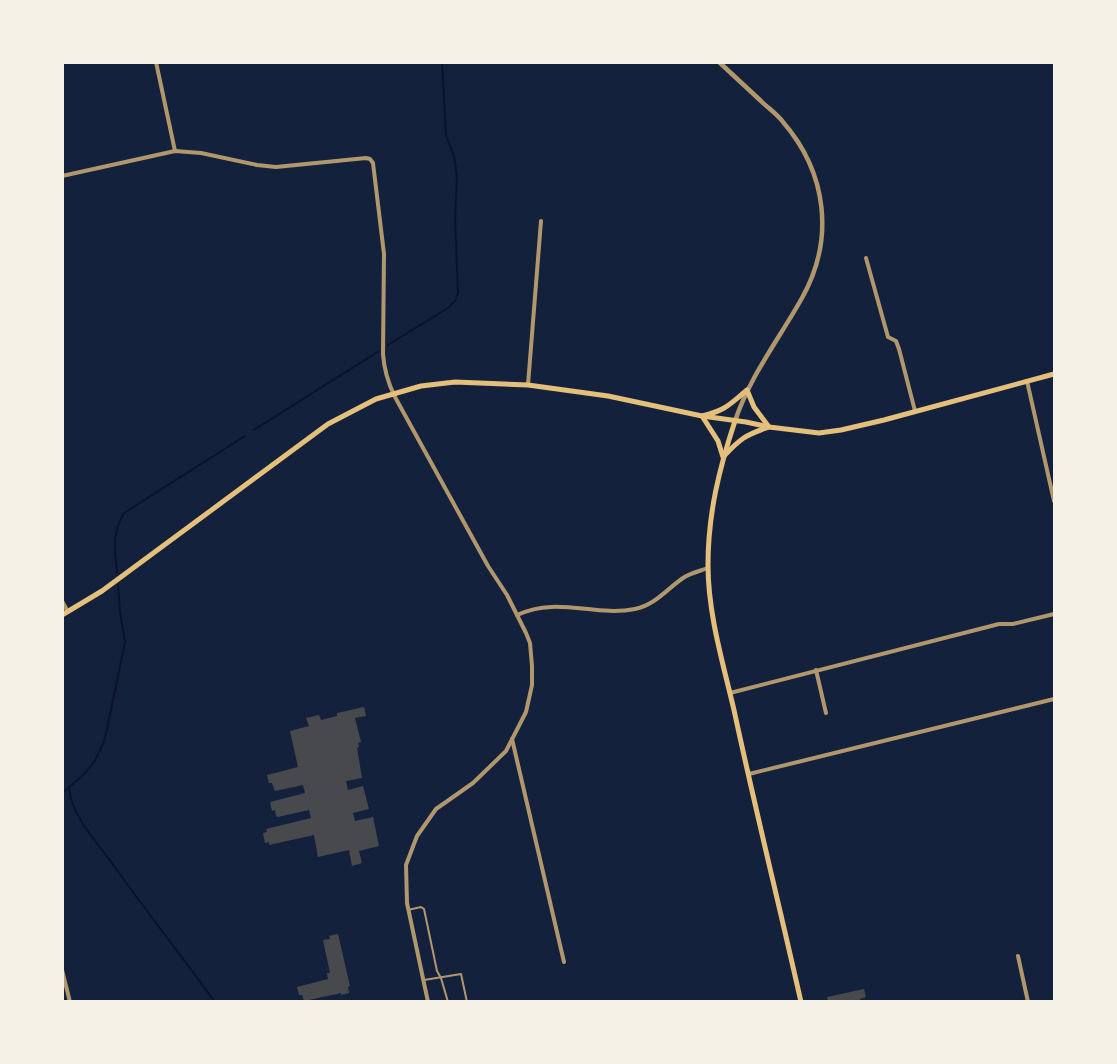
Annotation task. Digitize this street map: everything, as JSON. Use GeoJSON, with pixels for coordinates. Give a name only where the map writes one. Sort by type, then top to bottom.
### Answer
{"type":"FeatureCollection","features":[{"type":"Feature","properties":{"kind":"main road"},"geometry":{"type":"LineString","coordinates":[[65,614],[102,591],[328,424],[361,406],[392,393],[421,386],[455,382],[528,385],[608,396],[702,416],[819,433],[842,430],[1054,374]]}},
{"type":"Feature","properties":{"kind":"main road"},"geometry":{"type":"LineString","coordinates":[[702,416],[718,412],[729,406],[747,390],[754,407],[769,427]]}},
{"type":"Feature","properties":{"kind":"main road"},"geometry":{"type":"LineString","coordinates":[[702,416],[718,442],[723,457]]}},
{"type":"Feature","properties":{"kind":"main road"},"geometry":{"type":"LineString","coordinates":[[735,421],[723,457],[711,512],[708,568],[709,590],[748,774],[801,1002]]}},
{"type":"Feature","properties":{"kind":"main road"},"geometry":{"type":"LineString","coordinates":[[723,457],[736,442],[747,434],[769,427]]}},
{"type":"Feature","properties":{"kind":"street"},"geometry":{"type":"LineString","coordinates":[[156,62],[175,151]]}},
{"type":"Feature","properties":{"kind":"street"},"geometry":{"type":"LineString","coordinates":[[719,62],[783,121],[805,152],[820,190],[822,210],[820,254],[809,285],[747,390],[735,421]]}},
{"type":"Feature","properties":{"kind":"street"},"geometry":{"type":"LineString","coordinates":[[62,176],[175,151],[276,167],[366,158],[370,159],[373,163],[384,254],[384,365],[392,393],[517,615],[530,643],[532,666],[532,679],[526,712],[506,751],[473,783],[436,809],[417,836],[406,865],[408,910],[428,1002]]}},
{"type":"Feature","properties":{"kind":"street"},"geometry":{"type":"LineString","coordinates":[[528,385],[541,221]]}},
{"type":"Feature","properties":{"kind":"street"},"geometry":{"type":"LineString","coordinates":[[866,258],[888,337],[896,342],[899,349],[915,411]]}},
{"type":"Feature","properties":{"kind":"street"},"geometry":{"type":"LineString","coordinates":[[1027,381],[1054,501]]}},
{"type":"Feature","properties":{"kind":"street"},"geometry":{"type":"LineString","coordinates":[[517,615],[530,609],[546,606],[616,610],[637,609],[655,600],[684,577],[708,568]]}},
{"type":"Feature","properties":{"kind":"street"},"geometry":{"type":"LineString","coordinates":[[62,601],[65,614]]}},
{"type":"Feature","properties":{"kind":"street"},"geometry":{"type":"LineString","coordinates":[[730,693],[999,624],[1013,624],[1054,614]]}},
{"type":"Feature","properties":{"kind":"street"},"geometry":{"type":"LineString","coordinates":[[816,670],[826,713]]}},
{"type":"Feature","properties":{"kind":"street"},"geometry":{"type":"LineString","coordinates":[[748,774],[1054,698]]}},
{"type":"Feature","properties":{"kind":"street"},"geometry":{"type":"LineString","coordinates":[[512,739],[564,962]]}},
{"type":"Feature","properties":{"kind":"street"},"geometry":{"type":"LineString","coordinates":[[1018,956],[1028,1002]]}},
{"type":"Feature","properties":{"kind":"street"},"geometry":{"type":"LineString","coordinates":[[62,970],[70,1002]]}},
{"type":"Feature","properties":{"kind":"lane"},"geometry":{"type":"LineString","coordinates":[[408,910],[421,907],[424,909],[437,971],[448,1002]]}},
{"type":"Feature","properties":{"kind":"lane"},"geometry":{"type":"LineString","coordinates":[[424,980],[461,974],[467,1002]]}},
{"type":"Feature","properties":{"kind":"building"},"geometry":{"type":"Polygon","coordinates":[[[364,707],[366,716],[355,718],[361,742],[358,743],[359,747],[357,748],[362,778],[346,781],[348,790],[363,786],[369,809],[353,813],[355,821],[373,817],[379,846],[359,851],[362,863],[352,866],[349,850],[318,857],[314,835],[269,845],[269,842],[265,843],[263,833],[267,832],[266,829],[311,818],[309,810],[278,817],[275,810],[272,811],[270,802],[305,793],[303,785],[275,791],[272,783],[269,783],[267,775],[298,767],[290,731],[309,726],[306,718],[319,715],[321,720],[337,716],[337,713],[364,707]]]}},
{"type":"Feature","properties":{"kind":"building"},"geometry":{"type":"Polygon","coordinates":[[[338,934],[350,986],[348,987],[349,993],[304,1001],[302,995],[299,995],[297,987],[328,979],[327,973],[330,973],[323,940],[330,939],[329,936],[338,934]]]}},
{"type":"Feature","properties":{"kind":"building"},"geometry":{"type":"Polygon","coordinates":[[[864,989],[866,997],[860,999],[860,1002],[828,1002],[827,997],[864,989]]]}},
{"type":"Feature","properties":{"kind":"waterway"},"geometry":{"type":"LineString","coordinates":[[388,345],[448,308],[455,301],[458,293],[455,219],[457,177],[454,156],[446,135],[442,62]]}},
{"type":"Feature","properties":{"kind":"waterway"},"geometry":{"type":"LineString","coordinates":[[254,430],[379,351]]}},
{"type":"Feature","properties":{"kind":"waterway"},"geometry":{"type":"LineString","coordinates":[[117,573],[116,535],[124,513],[245,436]]}},
{"type":"Feature","properties":{"kind":"waterway"},"geometry":{"type":"LineString","coordinates":[[62,793],[90,768],[99,753],[106,734],[125,642],[118,585]]}},
{"type":"Feature","properties":{"kind":"waterway"},"geometry":{"type":"LineString","coordinates":[[69,787],[74,808],[85,828],[215,1002]]}}]}
